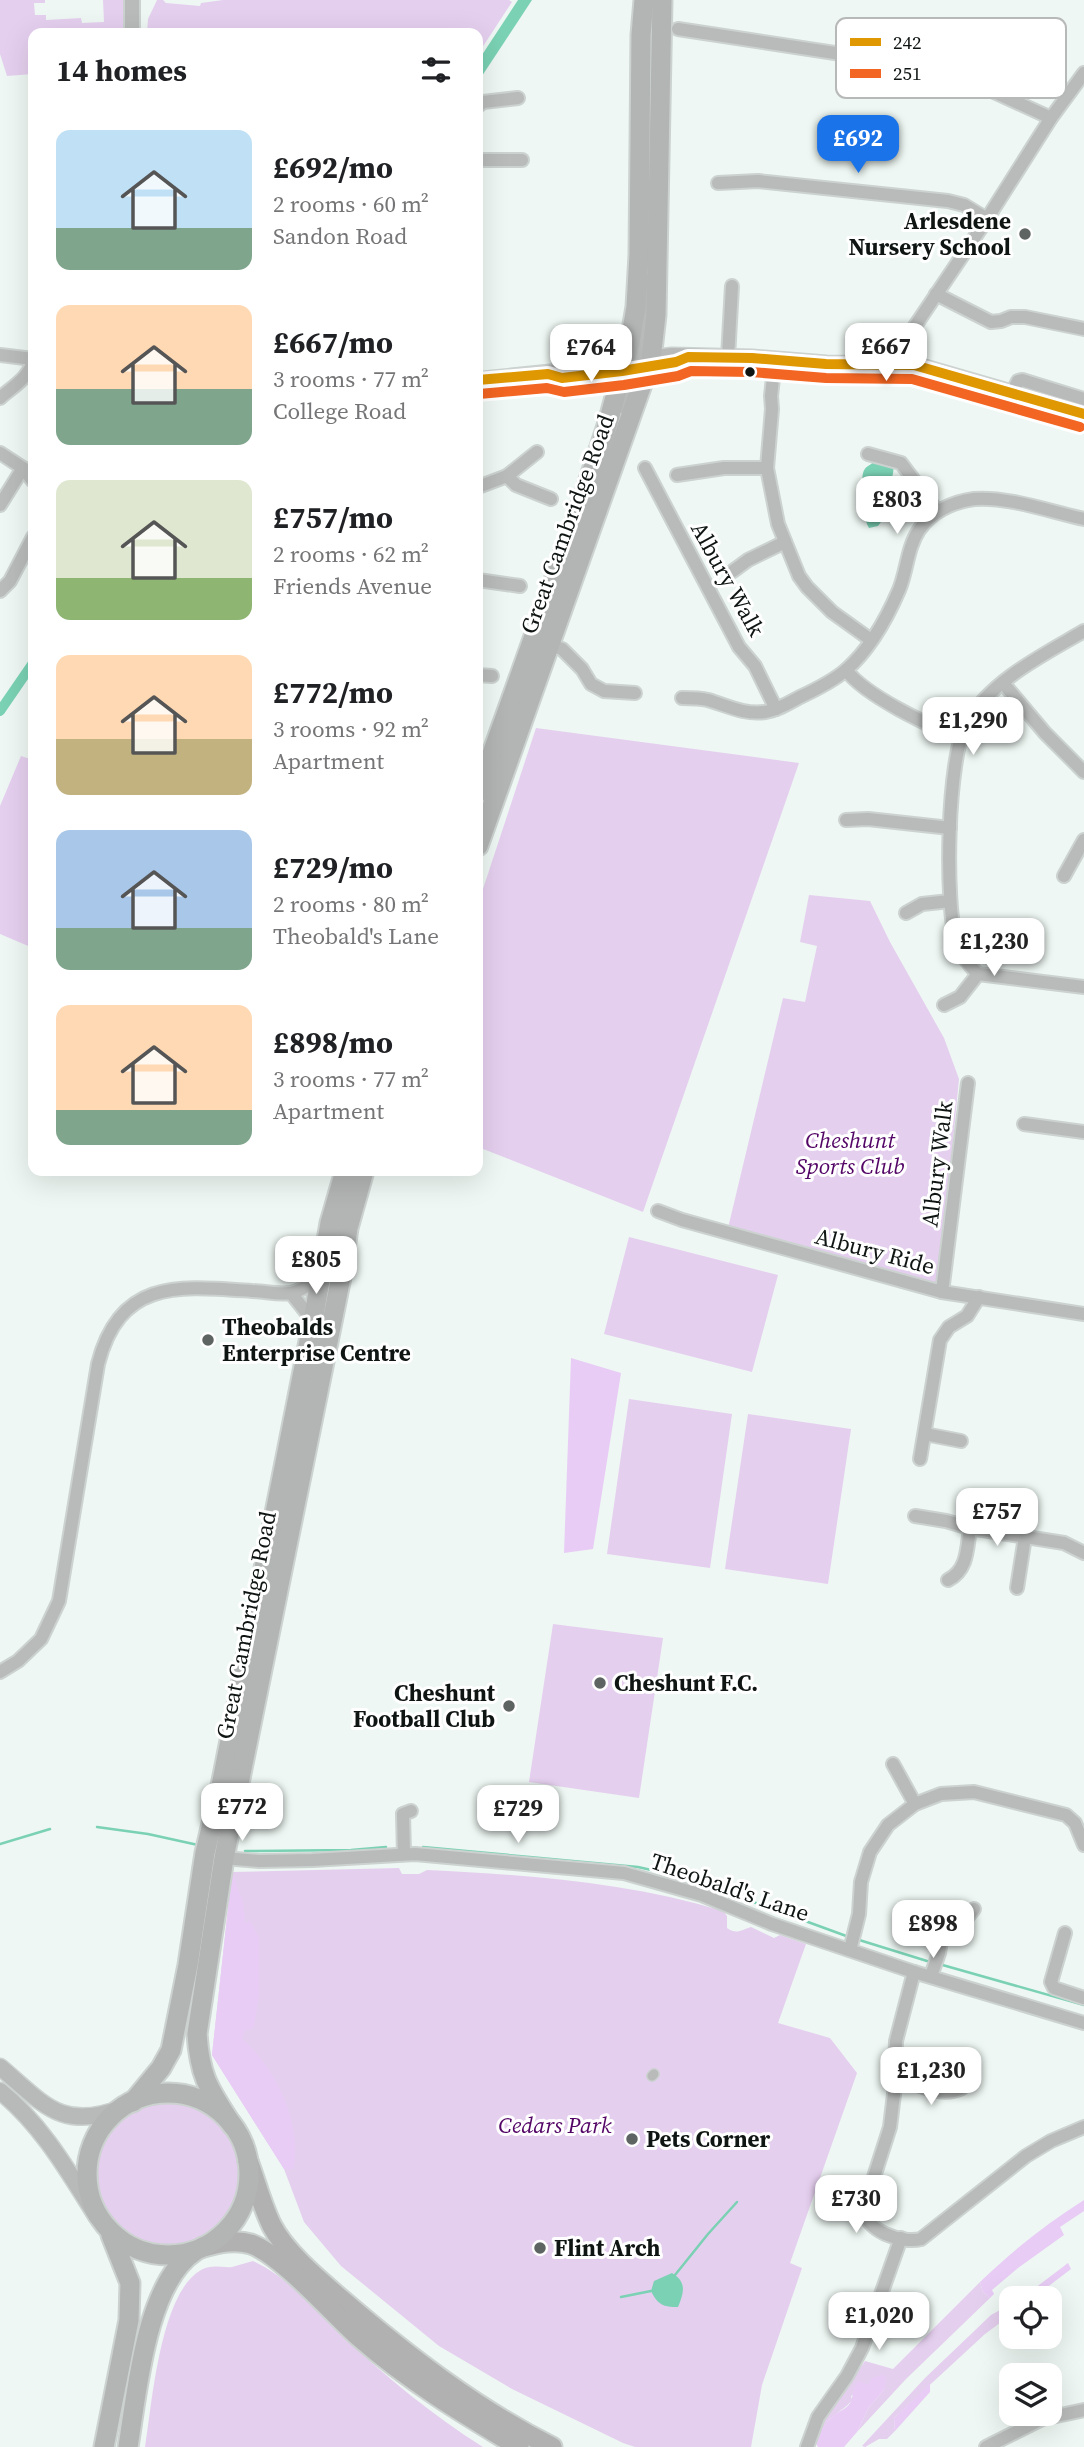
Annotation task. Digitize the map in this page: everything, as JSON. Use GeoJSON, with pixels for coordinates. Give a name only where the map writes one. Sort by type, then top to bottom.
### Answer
{"type":"FeatureCollection","features":[{"type":"Feature","properties":{"kind":"highway","name":"Great Cambridge Road"},"geometry":{"type":"LineString","coordinates":[[483,779],[608,423],[637,365],[641,35],[644,0]]}},
{"type":"Feature","properties":{"kind":"highway","name":"Great Cambridge Road"},"geometry":{"type":"LineString","coordinates":[[483,832],[550,645],[637,365],[656,315],[662,0]]}},
{"type":"Feature","properties":{"kind":"highway","name":"Great Cambridge Road"},"geometry":{"type":"LineString","coordinates":[[127,2105],[160,2068],[171,2050],[188,1965],[205,1853],[221,1786],[330,1223],[344,1176]]}},
{"type":"Feature","properties":{"kind":"highway","name":"Great Cambridge Road"},"geometry":{"type":"LineString","coordinates":[[232,2125],[205,2082],[199,2062],[197,2034],[224,1858],[339,1291],[348,1228],[363,1176]]}},
{"type":"Feature","properties":{"kind":"highway"},"geometry":{"type":"LineString","coordinates":[[104,2447],[128,2320],[130,2283],[111,2235],[97,2217],[88,2181],[88,2164],[101,2129],[127,2105],[152,2095],[188,2096],[218,2111],[232,2125],[243,2144],[249,2175],[245,2200],[234,2221],[221,2235],[176,2268],[161,2295],[154,2314],[128,2447]]}},
{"type":"Feature","properties":{"kind":"highway"},"geometry":{"type":"LineString","coordinates":[[111,2235],[151,2253],[175,2255],[200,2248]]}},
{"type":"Feature","properties":{"kind":"main road"},"geometry":{"type":"LineString","coordinates":[[577,516],[596,482],[637,365],[676,362],[688,357],[903,365],[926,368],[1084,414]]}},
{"type":"Feature","properties":{"kind":"main road"},"geometry":{"type":"LineString","coordinates":[[0,2067],[51,2110],[67,2116],[103,2116],[127,2105]]}},
{"type":"Feature","properties":{"kind":"main road"},"geometry":{"type":"LineString","coordinates":[[0,2091],[33,2121],[49,2141],[97,2217]]}},
{"type":"Feature","properties":{"kind":"main road"},"geometry":{"type":"LineString","coordinates":[[248,2161],[273,2227],[318,2279],[371,2325],[457,2390],[552,2447]]}},
{"type":"Feature","properties":{"kind":"main road"},"geometry":{"type":"LineString","coordinates":[[200,2248],[227,2241],[251,2244],[283,2265],[361,2339],[445,2403],[519,2447]]}},
{"type":"Feature","properties":{"kind":"street"},"geometry":{"type":"LineString","coordinates":[[132,0],[132,28]]}},
{"type":"Feature","properties":{"kind":"street"},"geometry":{"type":"LineString","coordinates":[[678,29],[836,53]]}},
{"type":"Feature","properties":{"kind":"street"},"geometry":{"type":"LineString","coordinates":[[1066,98],[1084,73]]}},
{"type":"Feature","properties":{"kind":"street"},"geometry":{"type":"LineString","coordinates":[[483,102],[518,98]]}},
{"type":"Feature","properties":{"kind":"street"},"geometry":{"type":"LineString","coordinates":[[1007,98],[1051,118]]}},
{"type":"Feature","properties":{"kind":"street"},"geometry":{"type":"LineString","coordinates":[[903,365],[907,338],[1066,98]]}},
{"type":"Feature","properties":{"kind":"street"},"geometry":{"type":"LineString","coordinates":[[483,160],[522,160]]}},
{"type":"Feature","properties":{"kind":"street"},"geometry":{"type":"LineString","coordinates":[[718,183],[758,181],[948,201],[964,205],[987,219]]}},
{"type":"Feature","properties":{"kind":"street"},"geometry":{"type":"LineString","coordinates":[[728,357],[732,286]]}},
{"type":"Feature","properties":{"kind":"street"},"geometry":{"type":"LineString","coordinates":[[936,294],[991,322],[1025,317],[1084,329]]}},
{"type":"Feature","properties":{"kind":"street"},"geometry":{"type":"LineString","coordinates":[[0,355],[28,358]]}},
{"type":"Feature","properties":{"kind":"street"},"geometry":{"type":"LineString","coordinates":[[775,360],[768,468],[772,499],[785,542],[799,576],[807,587],[832,612],[871,640]]}},
{"type":"Feature","properties":{"kind":"street"},"geometry":{"type":"LineString","coordinates":[[548,374],[562,378],[637,365]]}},
{"type":"Feature","properties":{"kind":"street"},"geometry":{"type":"LineString","coordinates":[[483,380],[548,374],[561,369],[637,365]]}},
{"type":"Feature","properties":{"kind":"street"},"geometry":{"type":"LineString","coordinates":[[0,398],[28,373]]}},
{"type":"Feature","properties":{"kind":"street"},"geometry":{"type":"LineString","coordinates":[[586,375],[600,382],[606,390],[609,401],[608,423]]}},
{"type":"Feature","properties":{"kind":"street"},"geometry":{"type":"LineString","coordinates":[[1012,393],[1018,381],[1022,380],[1084,399]]}},
{"type":"Feature","properties":{"kind":"street"},"geometry":{"type":"LineString","coordinates":[[0,453],[23,468],[28,474]]}},
{"type":"Feature","properties":{"kind":"street"},"geometry":{"type":"LineString","coordinates":[[483,485],[507,476],[537,453]]}},
{"type":"Feature","properties":{"kind":"street"},"geometry":{"type":"LineString","coordinates":[[867,454],[901,463],[937,511]]}},
{"type":"Feature","properties":{"kind":"street"},"geometry":{"type":"LineString","coordinates":[[0,505],[23,468]]}},
{"type":"Feature","properties":{"kind":"street","name":"Albury Walk"},"geometry":{"type":"LineString","coordinates":[[645,468],[739,647],[755,666],[776,709]]}},
{"type":"Feature","properties":{"kind":"street"},"geometry":{"type":"LineString","coordinates":[[677,475],[724,468],[768,468]]}},
{"type":"Feature","properties":{"kind":"street"},"geometry":{"type":"LineString","coordinates":[[507,476],[516,485],[551,499]]}},
{"type":"Feature","properties":{"kind":"street"},"geometry":{"type":"LineString","coordinates":[[682,698],[708,700],[756,713],[776,709],[846,670],[871,640],[900,587],[915,537],[924,523],[937,511],[964,501],[992,499],[1084,519]]}},
{"type":"Feature","properties":{"kind":"street"},"geometry":{"type":"LineString","coordinates":[[733,571],[748,560],[785,542]]}},
{"type":"Feature","properties":{"kind":"street"},"geometry":{"type":"LineString","coordinates":[[0,591],[10,581],[28,547]]}},
{"type":"Feature","properties":{"kind":"street"},"geometry":{"type":"LineString","coordinates":[[483,581],[520,586]]}},
{"type":"Feature","properties":{"kind":"street"},"geometry":{"type":"LineString","coordinates":[[1084,631],[1003,684],[980,705],[968,721],[961,736],[950,828],[950,901],[957,944],[964,959],[978,974],[1084,987]]}},
{"type":"Feature","properties":{"kind":"street"},"geometry":{"type":"LineString","coordinates":[[550,645],[569,655],[582,668],[590,684],[604,691],[635,693]]}},
{"type":"Feature","properties":{"kind":"street"},"geometry":{"type":"LineString","coordinates":[[846,670],[864,688],[940,730],[961,736]]}},
{"type":"Feature","properties":{"kind":"street"},"geometry":{"type":"LineString","coordinates":[[483,675],[492,676]]}},
{"type":"Feature","properties":{"kind":"street"},"geometry":{"type":"LineString","coordinates":[[1003,684],[1045,733],[1084,772]]}},
{"type":"Feature","properties":{"kind":"street"},"geometry":{"type":"LineString","coordinates":[[846,820],[868,819],[950,828]]}},
{"type":"Feature","properties":{"kind":"street"},"geometry":{"type":"LineString","coordinates":[[1064,876],[1084,839]]}},
{"type":"Feature","properties":{"kind":"street"},"geometry":{"type":"LineString","coordinates":[[906,913],[922,904],[950,901]]}},
{"type":"Feature","properties":{"kind":"street"},"geometry":{"type":"LineString","coordinates":[[943,1005],[960,997],[978,974]]}},
{"type":"Feature","properties":{"kind":"street","name":"Albury Walk"},"geometry":{"type":"LineString","coordinates":[[942,1292],[968,1083]]}},
{"type":"Feature","properties":{"kind":"street"},"geometry":{"type":"LineString","coordinates":[[1024,1124],[1084,1132]]}},
{"type":"Feature","properties":{"kind":"street","name":"Albury Ride"},"geometry":{"type":"LineString","coordinates":[[658,1211],[942,1292],[1084,1314]]}},
{"type":"Feature","properties":{"kind":"street"},"geometry":{"type":"LineString","coordinates":[[0,1672],[18,1661],[41,1639],[59,1601],[98,1364],[112,1328],[124,1312],[143,1298],[166,1290],[190,1286],[291,1293],[322,1274]]}},
{"type":"Feature","properties":{"kind":"street"},"geometry":{"type":"LineString","coordinates":[[291,1293],[313,1321]]}},
{"type":"Feature","properties":{"kind":"street"},"geometry":{"type":"LineString","coordinates":[[920,1459],[940,1339],[949,1327],[967,1316],[979,1297]]}},
{"type":"Feature","properties":{"kind":"street"},"geometry":{"type":"LineString","coordinates":[[925,1434],[961,1441]]}},
{"type":"Feature","properties":{"kind":"street"},"geometry":{"type":"LineString","coordinates":[[915,1516],[1064,1543],[1084,1553]]}},
{"type":"Feature","properties":{"kind":"street"},"geometry":{"type":"LineString","coordinates":[[948,1580],[956,1576],[963,1565],[970,1528]]}},
{"type":"Feature","properties":{"kind":"street"},"geometry":{"type":"LineString","coordinates":[[1017,1588],[1025,1536]]}},
{"type":"Feature","properties":{"kind":"street"},"geometry":{"type":"LineString","coordinates":[[893,1764],[915,1804]]}},
{"type":"Feature","properties":{"kind":"street"},"geometry":{"type":"LineString","coordinates":[[852,1941],[859,1914],[861,1882],[870,1852],[888,1825],[915,1804],[952,1793],[984,1793],[1066,1815],[1075,1823],[1084,1844]]}},
{"type":"Feature","properties":{"kind":"street"},"geometry":{"type":"LineString","coordinates":[[403,1849],[403,1814],[411,1811]]}},
{"type":"Feature","properties":{"kind":"street","name":"Theobald's Lane"},"geometry":{"type":"LineString","coordinates":[[224,1858],[312,1860],[403,1849],[624,1873],[702,1895],[772,1924],[852,1941],[914,1972],[933,1968],[1084,2023]]}},
{"type":"Feature","properties":{"kind":"street"},"geometry":{"type":"LineString","coordinates":[[942,1932],[960,1926],[974,1909]]}},
{"type":"Feature","properties":{"kind":"street"},"geometry":{"type":"LineString","coordinates":[[932,1912],[942,1932],[939,1954],[933,1968]]}},
{"type":"Feature","properties":{"kind":"street"},"geometry":{"type":"LineString","coordinates":[[1065,1933],[1051,1982],[1054,1989],[1084,1998]]}},
{"type":"Feature","properties":{"kind":"street"},"geometry":{"type":"LineString","coordinates":[[914,1972],[896,2040],[890,2127],[864,2211],[866,2221],[910,2241],[921,2239],[1027,2156],[1051,2141],[1084,2127]]}},
{"type":"Feature","properties":{"kind":"street"},"geometry":{"type":"LineString","coordinates":[[895,2079],[941,2092],[962,2088]]}},
{"type":"Feature","properties":{"kind":"street"},"geometry":{"type":"LineString","coordinates":[[807,2447],[818,2417],[847,2376],[862,2348],[901,2238]]}},
{"type":"Feature","properties":{"kind":"street"},"geometry":{"type":"LineString","coordinates":[[986,2447],[1042,2419],[1084,2410]]}},
{"type":"Feature","properties":{"kind":"green space"},"geometry":{"type":"Polygon","coordinates":[[[0,0],[45,0],[45,3],[34,3],[35,15],[46,15],[46,20],[81,18],[82,23],[104,22],[103,0],[124,0],[125,28],[28,28],[28,74],[7,76],[0,54],[0,0]]]}},
{"type":"Feature","properties":{"kind":"green space"},"geometry":{"type":"Polygon","coordinates":[[[157,0],[200,6],[201,3],[223,0],[512,2],[483,46],[483,28],[147,28],[148,19],[157,0]]]}},
{"type":"Feature","properties":{"kind":"green space"},"geometry":{"type":"Polygon","coordinates":[[[536,728],[799,763],[643,1212],[483,1149],[483,889],[536,728]]]}},
{"type":"Feature","properties":{"kind":"green space"},"geometry":{"type":"Polygon","coordinates":[[[21,756],[28,758],[28,946],[0,934],[0,806],[21,756]]]}},
{"type":"Feature","properties":{"kind":"green space","name":"Cheshunt Sports Club"},"geometry":{"type":"Polygon","coordinates":[[[809,895],[870,901],[944,1038],[959,1079],[939,1285],[728,1228],[783,998],[805,1002],[817,946],[800,942],[809,895]]]}},
{"type":"Feature","properties":{"kind":"green space"},"geometry":{"type":"Polygon","coordinates":[[[629,1237],[778,1275],[752,1372],[604,1334],[629,1237]]]}},
{"type":"Feature","properties":{"kind":"green space"},"geometry":{"type":"Polygon","coordinates":[[[629,1399],[732,1414],[710,1568],[607,1554],[629,1399]]]}},
{"type":"Feature","properties":{"kind":"green space"},"geometry":{"type":"Polygon","coordinates":[[[748,1414],[851,1429],[828,1584],[725,1569],[748,1414]]]}},
{"type":"Feature","properties":{"kind":"green space","name":"Cheshunt F.C."},"geometry":{"type":"Polygon","coordinates":[[[553,1624],[663,1638],[639,1798],[529,1782],[553,1624]]]}},
{"type":"Feature","properties":{"kind":"green space","name":"Cedars Park"},"geometry":{"type":"Polygon","coordinates":[[[399,1868],[402,1874],[419,1874],[427,1870],[502,1874],[576,1881],[650,1893],[723,1911],[727,1916],[727,1928],[734,1931],[751,1927],[774,1938],[780,1935],[806,1944],[778,2023],[830,2038],[857,2073],[790,2263],[802,2268],[762,2385],[751,2447],[635,2447],[512,2389],[439,2346],[341,2266],[304,2222],[284,2169],[212,2055],[232,1872],[399,1868]]]}},
{"type":"Feature","properties":{"kind":"green space"},"geometry":{"type":"Polygon","coordinates":[[[168,2101],[196,2106],[221,2122],[237,2147],[242,2175],[237,2203],[221,2228],[196,2244],[168,2249],[140,2244],[115,2228],[99,2203],[94,2175],[99,2147],[115,2122],[140,2106],[168,2101]]]}},
{"type":"Feature","properties":{"kind":"green space"},"geometry":{"type":"Polygon","coordinates":[[[253,2261],[290,2285],[376,2367],[446,2422],[483,2447],[145,2447],[160,2351],[176,2301],[187,2282],[205,2268],[232,2267],[253,2261]]]}},
{"type":"Feature","properties":{"kind":"green space"},"geometry":{"type":"Polygon","coordinates":[[[980,2282],[983,2292],[990,2298],[906,2379],[857,2432],[869,2407],[884,2390],[871,2384],[851,2396],[850,2403],[830,2419],[816,2436],[825,2415],[827,2416],[865,2361],[893,2369],[980,2282]]]}},
{"type":"Feature","properties":{"kind":"green space"},"geometry":{"type":"Polygon","coordinates":[[[999,2311],[999,2324],[894,2418],[895,2431],[887,2439],[879,2439],[862,2446],[925,2378],[991,2315],[999,2311]]]}},
{"type":"Feature","properties":{"kind":"shaded area"},"geometry":{"type":"Polygon","coordinates":[[[518,0],[532,0],[483,74],[483,53],[518,0]]]}},
{"type":"Feature","properties":{"kind":"shaded area"},"geometry":{"type":"Polygon","coordinates":[[[874,462],[893,465],[893,471],[876,507],[881,522],[878,526],[869,528],[863,476],[865,469],[874,462]]]}},
{"type":"Feature","properties":{"kind":"shaded area"},"geometry":{"type":"Polygon","coordinates":[[[571,1358],[621,1373],[593,1549],[564,1553],[571,1358]]]}},
{"type":"Feature","properties":{"kind":"shaded area"},"geometry":{"type":"Polygon","coordinates":[[[232,1872],[243,1903],[245,1924],[250,1920],[259,1938],[259,1994],[254,2026],[245,2030],[242,2039],[266,2065],[284,2098],[294,2134],[293,2169],[284,2169],[212,2055],[232,1872]]]}},
{"type":"Feature","properties":{"kind":"shaded area"},"geometry":{"type":"Polygon","coordinates":[[[1084,2200],[1084,2211],[1060,2227],[1064,2235],[992,2290],[994,2294],[990,2298],[983,2292],[980,2282],[992,2271],[1043,2228],[1084,2200]]]}},
{"type":"Feature","properties":{"kind":"shaded area"},"geometry":{"type":"Polygon","coordinates":[[[1068,2263],[1071,2269],[1049,2286],[1038,2286],[1068,2263]]]}},
{"type":"Feature","properties":{"kind":"shaded area"},"geometry":{"type":"Polygon","coordinates":[[[672,2273],[680,2280],[683,2288],[678,2307],[662,2304],[651,2291],[654,2281],[672,2273]]]}},
{"type":"Feature","properties":{"kind":"shaded area"},"geometry":{"type":"Polygon","coordinates":[[[882,2375],[886,2377],[884,2390],[869,2407],[857,2432],[844,2447],[818,2447],[815,2442],[820,2431],[850,2403],[859,2381],[868,2385],[872,2378],[882,2375]]]}},
{"type":"Feature","properties":{"kind":"shaded area"},"geometry":{"type":"Polygon","coordinates":[[[930,2384],[930,2392],[895,2431],[894,2418],[930,2384]]]}},
{"type":"Feature","properties":{"kind":"waterway"},"geometry":{"type":"LineString","coordinates":[[793,371],[890,378]]}},
{"type":"Feature","properties":{"kind":"waterway"},"geometry":{"type":"LineString","coordinates":[[972,391],[1030,406]]}},
{"type":"Feature","properties":{"kind":"waterway"},"geometry":{"type":"LineString","coordinates":[[1050,412],[1057,417],[1062,428],[1084,433]]}},
{"type":"Feature","properties":{"kind":"waterway"},"geometry":{"type":"LineString","coordinates":[[0,711],[28,670]]}},
{"type":"Feature","properties":{"kind":"waterway"},"geometry":{"type":"LineString","coordinates":[[97,1827],[198,1845]]}},
{"type":"Feature","properties":{"kind":"waterway"},"geometry":{"type":"LineString","coordinates":[[0,1844],[50,1829]]}},
{"type":"Feature","properties":{"kind":"waterway"},"geometry":{"type":"LineString","coordinates":[[245,1851],[386,1847]]}},
{"type":"Feature","properties":{"kind":"waterway"},"geometry":{"type":"LineString","coordinates":[[423,1847],[638,1867],[669,1874],[756,1903]]}},
{"type":"Feature","properties":{"kind":"waterway"},"geometry":{"type":"LineString","coordinates":[[767,1907],[849,1937]]}},
{"type":"Feature","properties":{"kind":"waterway"},"geometry":{"type":"LineString","coordinates":[[856,1939],[927,1961]]}},
{"type":"Feature","properties":{"kind":"waterway"},"geometry":{"type":"LineString","coordinates":[[939,1964],[1084,2005]]}},
{"type":"Feature","properties":{"kind":"waterway"},"geometry":{"type":"LineString","coordinates":[[675,2275],[737,2202]]}},
{"type":"Feature","properties":{"kind":"waterway"},"geometry":{"type":"LineString","coordinates":[[621,2297],[651,2291]]}},
{"type":"Feature","properties":{"kind":"transit line","name":"242"},"geometry":{"type":"LineString","coordinates":[[483,380],[548,374],[562,378],[622,371],[676,362],[688,357],[752,358],[826,364],[914,365],[1084,414]]}},
{"type":"Feature","properties":{"kind":"transit line","name":"251"},"geometry":{"type":"LineString","coordinates":[[483,394],[547,388],[564,392],[624,385],[678,376],[691,371],[751,372],[826,378],[912,379],[1080,427]]}},
{"type":"Feature","properties":{"kind":"place","name":"Arlesdene Nursery School"},"geometry":{"type":"Point","coordinates":[1025,234]}},
{"type":"Feature","properties":{"kind":"place","name":"Theobalds Enterprise Centre"},"geometry":{"type":"Point","coordinates":[208,1340]}},
{"type":"Feature","properties":{"kind":"place","name":"Cheshunt F.C."},"geometry":{"type":"Point","coordinates":[600,1683]}},
{"type":"Feature","properties":{"kind":"place","name":"Cheshunt Football Club"},"geometry":{"type":"Point","coordinates":[509,1706]}},
{"type":"Feature","properties":{"kind":"place","name":"Pets Corner"},"geometry":{"type":"Point","coordinates":[632,2139]}},
{"type":"Feature","properties":{"kind":"place","name":"Flint Arch"},"geometry":{"type":"Point","coordinates":[540,2248]}}]}
